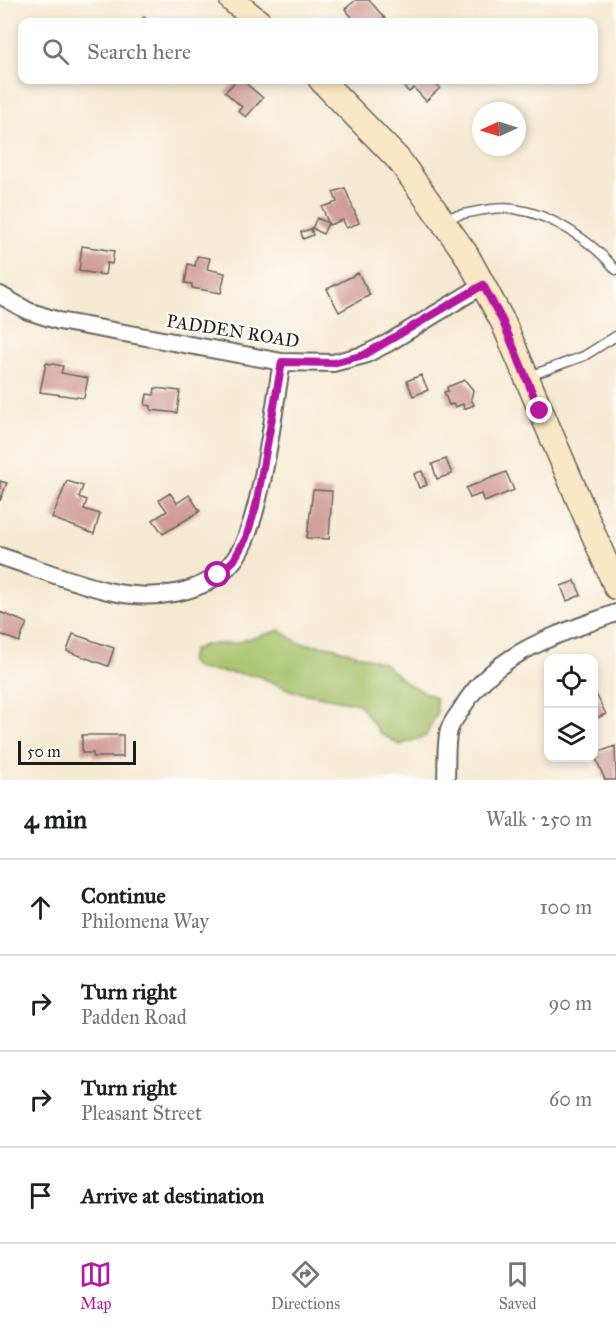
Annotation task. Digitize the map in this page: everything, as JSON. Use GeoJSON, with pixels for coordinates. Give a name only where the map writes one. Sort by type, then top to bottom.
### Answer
{"type":"FeatureCollection","features":[{"type":"Feature","properties":{"kind":"street"},"geometry":{"type":"LineString","coordinates":[[232,0],[254,18]]}},
{"type":"Feature","properties":{"kind":"street"},"geometry":{"type":"LineString","coordinates":[[325,84],[399,160],[466,254],[503,322],[616,587]]}},
{"type":"Feature","properties":{"kind":"street","name":"PADDEN ROAD"},"geometry":{"type":"LineString","coordinates":[[0,295],[28,310],[59,321],[282,362],[333,363],[364,355],[483,285]]}},
{"type":"Feature","properties":{"kind":"street"},"geometry":{"type":"LineString","coordinates":[[0,556],[108,591],[138,596],[169,595],[196,587],[218,575],[234,560],[246,538],[253,517],[282,362]]}},
{"type":"Feature","properties":{"kind":"street"},"geometry":{"type":"LineString","coordinates":[[446,780],[449,729],[479,683],[513,656],[543,640],[616,613]]}},
{"type":"Feature","properties":{"kind":"lane"},"geometry":{"type":"LineString","coordinates":[[441,218],[514,209],[551,221],[600,250],[616,270]]}},
{"type":"Feature","properties":{"kind":"lane"},"geometry":{"type":"LineString","coordinates":[[526,377],[584,356],[616,336]]}},
{"type":"Feature","properties":{"kind":"green space"},"geometry":{"type":"Polygon","coordinates":[[[280,630],[299,643],[332,647],[384,663],[406,683],[436,698],[437,712],[426,736],[400,745],[380,733],[359,704],[292,691],[258,676],[198,669],[189,661],[193,650],[204,645],[235,643],[280,630]]]}},
{"type":"Feature","properties":{"kind":"building"},"geometry":{"type":"Polygon","coordinates":[[[356,0],[369,0],[385,18],[353,18],[345,9],[356,0]]]}},
{"type":"Feature","properties":{"kind":"building"},"geometry":{"type":"Polygon","coordinates":[[[233,84],[247,84],[263,98],[246,117],[238,111],[242,107],[225,92],[233,84]]]}},
{"type":"Feature","properties":{"kind":"building"},"geometry":{"type":"Polygon","coordinates":[[[401,84],[436,84],[440,88],[426,101],[414,88],[409,92],[401,84]]]}},
{"type":"Feature","properties":{"kind":"building"},"geometry":{"type":"Polygon","coordinates":[[[345,188],[359,223],[346,228],[343,220],[329,225],[322,207],[337,202],[333,192],[345,188]]]}},
{"type":"Feature","properties":{"kind":"building"},"geometry":{"type":"Polygon","coordinates":[[[317,218],[328,223],[323,234],[312,228],[317,218]]]}},
{"type":"Feature","properties":{"kind":"building"},"geometry":{"type":"Polygon","coordinates":[[[311,229],[313,235],[303,239],[301,232],[311,229]]]}},
{"type":"Feature","properties":{"kind":"building"},"geometry":{"type":"Polygon","coordinates":[[[82,246],[114,251],[112,264],[107,263],[105,275],[79,271],[82,246]]]}},
{"type":"Feature","properties":{"kind":"building"},"geometry":{"type":"Polygon","coordinates":[[[197,256],[210,258],[207,269],[225,273],[221,293],[192,288],[192,284],[185,283],[188,264],[195,266],[197,256]]]}},
{"type":"Feature","properties":{"kind":"building"},"geometry":{"type":"Polygon","coordinates":[[[358,273],[370,295],[339,312],[327,289],[358,273]]]}},
{"type":"Feature","properties":{"kind":"building"},"geometry":{"type":"Polygon","coordinates":[[[46,363],[63,366],[61,373],[88,378],[84,398],[40,392],[46,363]]]}},
{"type":"Feature","properties":{"kind":"building"},"geometry":{"type":"Polygon","coordinates":[[[421,375],[428,390],[413,396],[407,381],[421,375]]]}},
{"type":"Feature","properties":{"kind":"building"},"geometry":{"type":"Polygon","coordinates":[[[465,380],[473,390],[471,399],[474,405],[464,409],[463,404],[455,407],[453,404],[449,405],[444,392],[448,391],[447,387],[465,380]]]}},
{"type":"Feature","properties":{"kind":"building"},"geometry":{"type":"Polygon","coordinates":[[[155,388],[180,391],[177,413],[151,410],[151,406],[145,405],[147,394],[154,395],[155,388]]]}},
{"type":"Feature","properties":{"kind":"building"},"geometry":{"type":"Polygon","coordinates":[[[446,459],[452,474],[437,479],[432,464],[446,459]]]}},
{"type":"Feature","properties":{"kind":"building"},"geometry":{"type":"Polygon","coordinates":[[[422,471],[427,485],[419,488],[414,474],[422,471]]]}},
{"type":"Feature","properties":{"kind":"building"},"geometry":{"type":"Polygon","coordinates":[[[506,472],[514,490],[484,502],[481,494],[470,498],[466,488],[506,472]]]}},
{"type":"Feature","properties":{"kind":"building"},"geometry":{"type":"Polygon","coordinates":[[[0,481],[7,483],[0,501],[0,481]]]}},
{"type":"Feature","properties":{"kind":"building"},"geometry":{"type":"Polygon","coordinates":[[[67,481],[83,486],[79,497],[87,500],[84,509],[100,514],[94,534],[52,518],[67,481]]]}},
{"type":"Feature","properties":{"kind":"building"},"geometry":{"type":"Polygon","coordinates":[[[313,490],[332,491],[329,539],[307,538],[313,490]]]}},
{"type":"Feature","properties":{"kind":"building"},"geometry":{"type":"Polygon","coordinates":[[[170,493],[177,503],[189,495],[200,511],[163,534],[153,520],[167,511],[159,500],[170,493]]]}},
{"type":"Feature","properties":{"kind":"building"},"geometry":{"type":"Polygon","coordinates":[[[575,581],[581,595],[567,601],[561,586],[575,581]]]}},
{"type":"Feature","properties":{"kind":"building"},"geometry":{"type":"Polygon","coordinates":[[[0,612],[27,623],[19,642],[0,634],[0,612]]]}},
{"type":"Feature","properties":{"kind":"building"},"geometry":{"type":"Polygon","coordinates":[[[73,634],[114,648],[108,666],[67,651],[73,634]]]}},
{"type":"Feature","properties":{"kind":"building"},"geometry":{"type":"Polygon","coordinates":[[[598,698],[606,714],[598,717],[598,698]]]}},
{"type":"Feature","properties":{"kind":"building"},"geometry":{"type":"Polygon","coordinates":[[[82,735],[123,735],[123,757],[93,757],[93,753],[82,753],[82,735]]]}},
{"type":"Feature","properties":{"kind":"building"},"geometry":{"type":"Polygon","coordinates":[[[615,746],[616,780],[605,780],[597,762],[598,752],[615,746]]]}},
{"type":"Feature","properties":{"kind":"route"},"geometry":{"type":"LineString","coordinates":[[218,575],[234,560],[246,538],[256,506],[282,362],[333,363],[364,355],[388,343],[483,285],[503,322],[540,411]]}}]}
